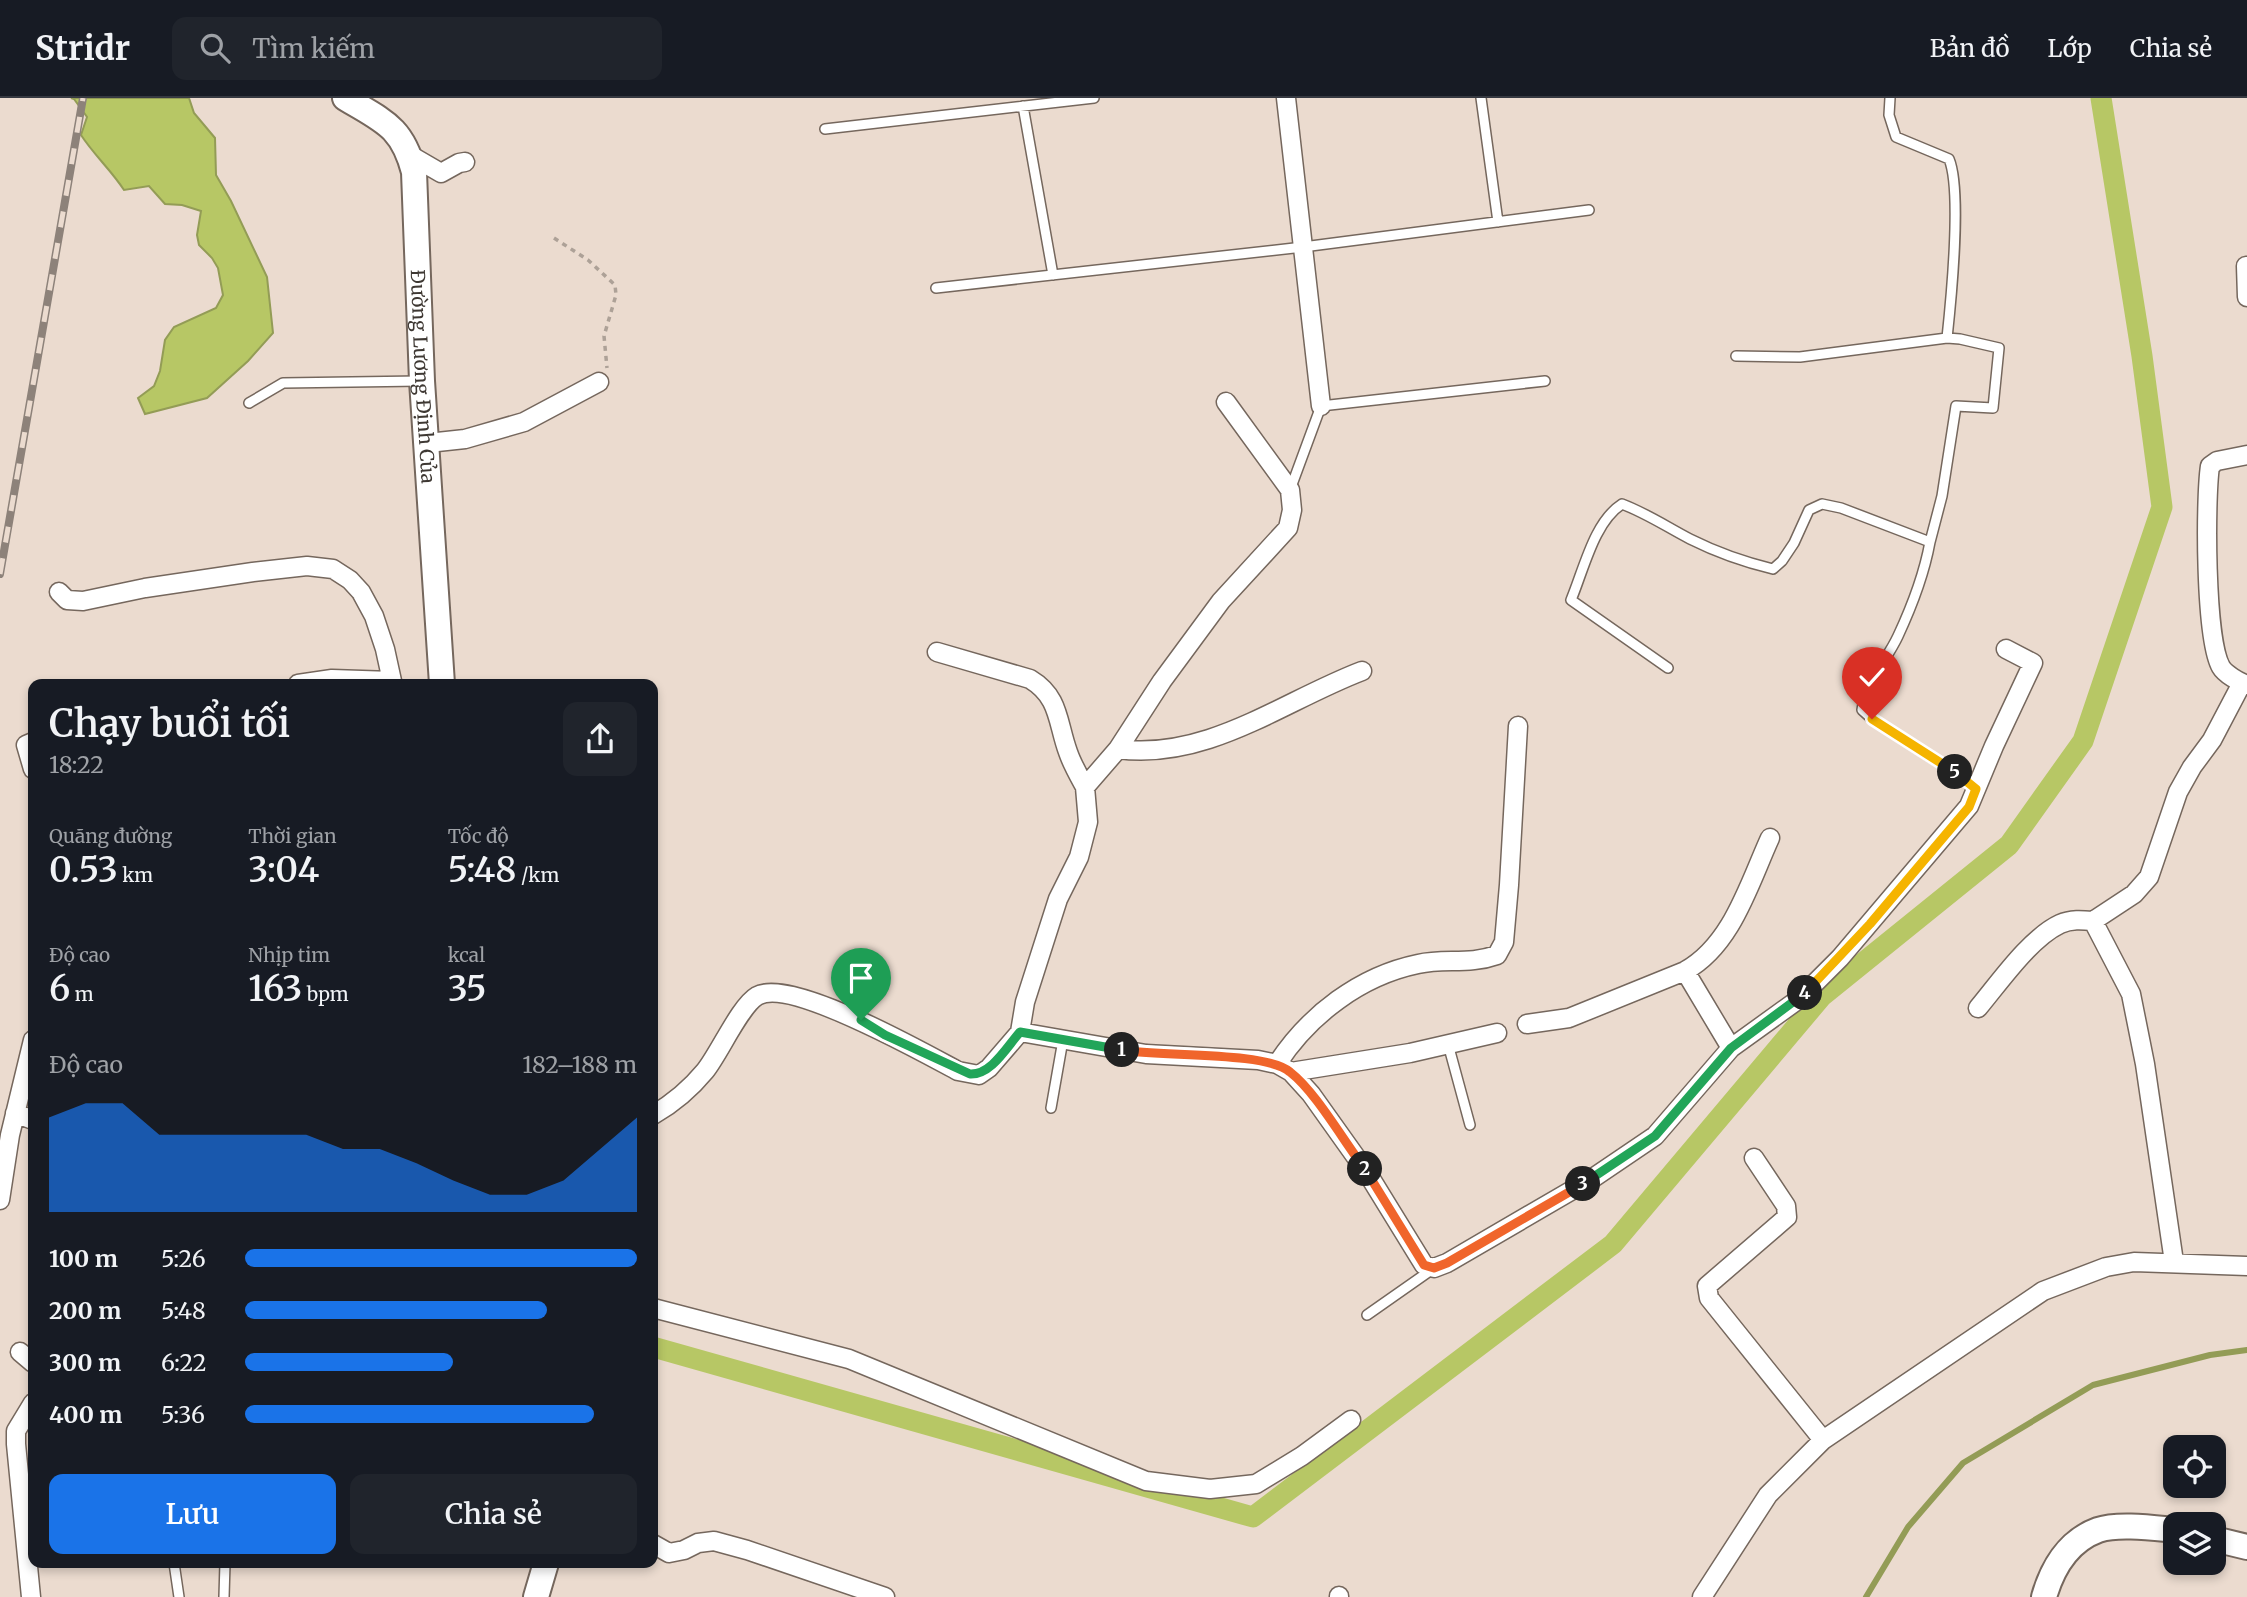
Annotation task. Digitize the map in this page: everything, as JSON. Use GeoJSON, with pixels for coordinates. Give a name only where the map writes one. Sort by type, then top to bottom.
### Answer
{"type":"FeatureCollection","features":[{"type":"Feature","properties":{"kind":"street","name":"Đường Lương Định Của"},"geometry":{"type":"LineString","coordinates":[[345,98],[399,134],[410,155],[414,172],[422,381],[443,679]]}},
{"type":"Feature","properties":{"kind":"street"},"geometry":{"type":"LineString","coordinates":[[1286,98],[1321,406]]}},
{"type":"Feature","properties":{"kind":"street"},"geometry":{"type":"LineString","coordinates":[[410,155],[441,173],[465,162]]}},
{"type":"Feature","properties":{"kind":"street"},"geometry":{"type":"LineString","coordinates":[[2246,266],[2247,297]]}},
{"type":"Feature","properties":{"kind":"street"},"geometry":{"type":"LineString","coordinates":[[428,443],[465,439],[524,422],[599,382]]}},
{"type":"Feature","properties":{"kind":"street"},"geometry":{"type":"LineString","coordinates":[[1085,787],[1118,749],[1162,681],[1222,601],[1288,528],[1292,510],[1290,490],[1226,402]]}},
{"type":"Feature","properties":{"kind":"street"},"geometry":{"type":"LineString","coordinates":[[1978,1008],[2028,948],[2059,924],[2074,920],[2093,921],[2134,894],[2149,877],[2178,792],[2192,767],[2213,740],[2244,684],[2222,669],[2214,649],[2208,555],[2208,480],[2210,466],[2217,461],[2247,455]]}},
{"type":"Feature","properties":{"kind":"street"},"geometry":{"type":"LineString","coordinates":[[59,592],[67,600],[83,601],[145,588],[253,572],[307,566],[333,569],[350,580],[361,592],[374,616],[392,679]]}},
{"type":"Feature","properties":{"kind":"street"},"geometry":{"type":"LineString","coordinates":[[1284,1068],[1311,1094],[1368,1174],[1424,1265],[1434,1268],[1468,1252],[1593,1178],[1655,1136],[1731,1048],[1799,999],[1840,958],[1969,807],[2033,663],[2006,649]]}},
{"type":"Feature","properties":{"kind":"street"},"geometry":{"type":"LineString","coordinates":[[658,1112],[706,1070],[757,996],[772,993],[834,1009],[970,1074],[979,1075],[989,1068],[1020,1032],[1025,1002],[1058,899],[1079,857],[1088,822],[1085,787],[1068,752],[1051,697],[1044,687],[1030,679],[937,652]]}},
{"type":"Feature","properties":{"kind":"street"},"geometry":{"type":"LineString","coordinates":[[1118,749],[1137,752],[1161,751],[1206,741],[1362,671]]}},
{"type":"Feature","properties":{"kind":"street"},"geometry":{"type":"LineString","coordinates":[[1284,1068],[1292,1041],[1319,1014],[1378,975],[1420,963],[1482,961],[1497,955],[1504,942],[1510,885],[1518,726]]}},
{"type":"Feature","properties":{"kind":"street"},"geometry":{"type":"LineString","coordinates":[[1527,1024],[1569,1018],[1701,962],[1729,927],[1770,838]]}},
{"type":"Feature","properties":{"kind":"street"},"geometry":{"type":"LineString","coordinates":[[2093,921],[2131,994],[2174,1262]]}},
{"type":"Feature","properties":{"kind":"street"},"geometry":{"type":"LineString","coordinates":[[1685,971],[1731,1048]]}},
{"type":"Feature","properties":{"kind":"street"},"geometry":{"type":"LineString","coordinates":[[1020,1032],[1146,1054],[1258,1060],[1284,1068],[1409,1053],[1497,1033]]}},
{"type":"Feature","properties":{"kind":"street"},"geometry":{"type":"LineString","coordinates":[[0,1200],[15,1113],[28,1060]]}},
{"type":"Feature","properties":{"kind":"street"},"geometry":{"type":"LineString","coordinates":[[15,1113],[28,1118]]}},
{"type":"Feature","properties":{"kind":"street"},"geometry":{"type":"LineString","coordinates":[[1754,1158],[1786,1206],[1787,1217],[1707,1286],[1709,1298],[1823,1440]]}},
{"type":"Feature","properties":{"kind":"street"},"geometry":{"type":"LineString","coordinates":[[1702,1597],[1768,1494],[1823,1440],[2043,1291],[2106,1266],[2134,1262],[2247,1266]]}},
{"type":"Feature","properties":{"kind":"street"},"geometry":{"type":"LineString","coordinates":[[658,1309],[849,1359],[1146,1481],[1210,1489],[1256,1484],[1302,1456],[1350,1420]]}},
{"type":"Feature","properties":{"kind":"street"},"geometry":{"type":"LineString","coordinates":[[28,1411],[16,1431],[16,1444],[28,1566]]}},
{"type":"Feature","properties":{"kind":"street"},"geometry":{"type":"LineString","coordinates":[[2044,1597],[2050,1576],[2060,1559],[2098,1530],[2163,1530]]}},
{"type":"Feature","properties":{"kind":"street"},"geometry":{"type":"LineString","coordinates":[[658,1547],[669,1553],[698,1543],[714,1541],[885,1597]]}},
{"type":"Feature","properties":{"kind":"street"},"geometry":{"type":"LineString","coordinates":[[2226,1542],[2247,1547]]}},
{"type":"Feature","properties":{"kind":"street"},"geometry":{"type":"LineString","coordinates":[[28,1568],[31,1597]]}},
{"type":"Feature","properties":{"kind":"street"},"geometry":{"type":"LineString","coordinates":[[537,1597],[545,1568]]}},
{"type":"Feature","properties":{"kind":"lane"},"geometry":{"type":"LineString","coordinates":[[825,129],[1094,98]]}},
{"type":"Feature","properties":{"kind":"lane"},"geometry":{"type":"LineString","coordinates":[[1481,98],[1498,222]]}},
{"type":"Feature","properties":{"kind":"lane"},"geometry":{"type":"LineString","coordinates":[[1890,98],[1889,114],[1896,137],[1949,159],[1954,172],[1954,246],[1947,338]]}},
{"type":"Feature","properties":{"kind":"lane"},"geometry":{"type":"LineString","coordinates":[[1023,106],[1053,275]]}},
{"type":"Feature","properties":{"kind":"lane"},"geometry":{"type":"LineString","coordinates":[[936,288],[1303,247],[1589,210]]}},
{"type":"Feature","properties":{"kind":"lane"},"geometry":{"type":"LineString","coordinates":[[1736,356],[1800,357],[1947,338],[1999,348],[1993,408],[1956,406],[1942,496],[1925,566],[1898,638],[1864,697],[1862,710],[1964,778],[1976,789]]}},
{"type":"Feature","properties":{"kind":"lane"},"geometry":{"type":"LineString","coordinates":[[249,403],[283,383],[422,381]]}},
{"type":"Feature","properties":{"kind":"lane"},"geometry":{"type":"LineString","coordinates":[[1290,490],[1321,406],[1545,381]]}},
{"type":"Feature","properties":{"kind":"lane"},"geometry":{"type":"LineString","coordinates":[[1668,668],[1571,600],[1598,533],[1610,512],[1622,504],[1730,557],[1773,569],[1794,543],[1809,510],[1822,503],[1930,542]]}},
{"type":"Feature","properties":{"kind":"lane"},"geometry":{"type":"LineString","coordinates":[[1051,1108],[1062,1040]]}},
{"type":"Feature","properties":{"kind":"lane"},"geometry":{"type":"LineString","coordinates":[[1448,1044],[1470,1125]]}},
{"type":"Feature","properties":{"kind":"lane"},"geometry":{"type":"LineString","coordinates":[[1367,1315],[1434,1268]]}},
{"type":"Feature","properties":{"kind":"lane"},"geometry":{"type":"LineString","coordinates":[[175,1568],[179,1597]]}},
{"type":"Feature","properties":{"kind":"lane"},"geometry":{"type":"LineString","coordinates":[[224,1597],[225,1568]]}},
{"type":"Feature","properties":{"kind":"path"},"geometry":{"type":"LineString","coordinates":[[554,238],[588,260],[615,285],[615,295],[604,336],[607,372],[599,382]]}},
{"type":"Feature","properties":{"kind":"shaded area"},"geometry":{"type":"Polygon","coordinates":[[[71,98],[189,98],[194,113],[215,138],[216,175],[267,277],[273,333],[248,361],[207,398],[145,414],[138,398],[154,386],[160,371],[165,340],[174,327],[216,308],[223,295],[218,268],[199,245],[197,235],[201,211],[182,205],[165,204],[149,186],[124,190],[81,135],[87,117],[71,98]]]}},
{"type":"Feature","properties":{"kind":"waterway"},"geometry":{"type":"LineString","coordinates":[[658,1348],[1253,1517],[1613,1244],[1822,996],[2009,845],[2083,741],[2162,507],[2142,356],[2101,98]]}},
{"type":"Feature","properties":{"kind":"waterway"},"geometry":{"type":"LineString","coordinates":[[1866,1597],[1908,1527],[1963,1463],[2093,1385],[2210,1355],[2247,1350]]}},
{"type":"Feature","properties":{"kind":"railway"},"geometry":{"type":"LineString","coordinates":[[0,574],[83,98]]}},
{"type":"Feature","properties":{"kind":"route"},"geometry":{"type":"LineString","coordinates":[[861,1020],[885,1035],[958,1071],[979,1075],[989,1068],[1020,1032],[1146,1054],[1278,1063],[1291,1072],[1311,1094],[1368,1174],[1424,1265],[1434,1268],[1478,1246],[1593,1178],[1655,1136],[1731,1048],[1799,999],[1840,958],[1969,807],[1976,789],[1964,778],[1872,719]]}}]}
